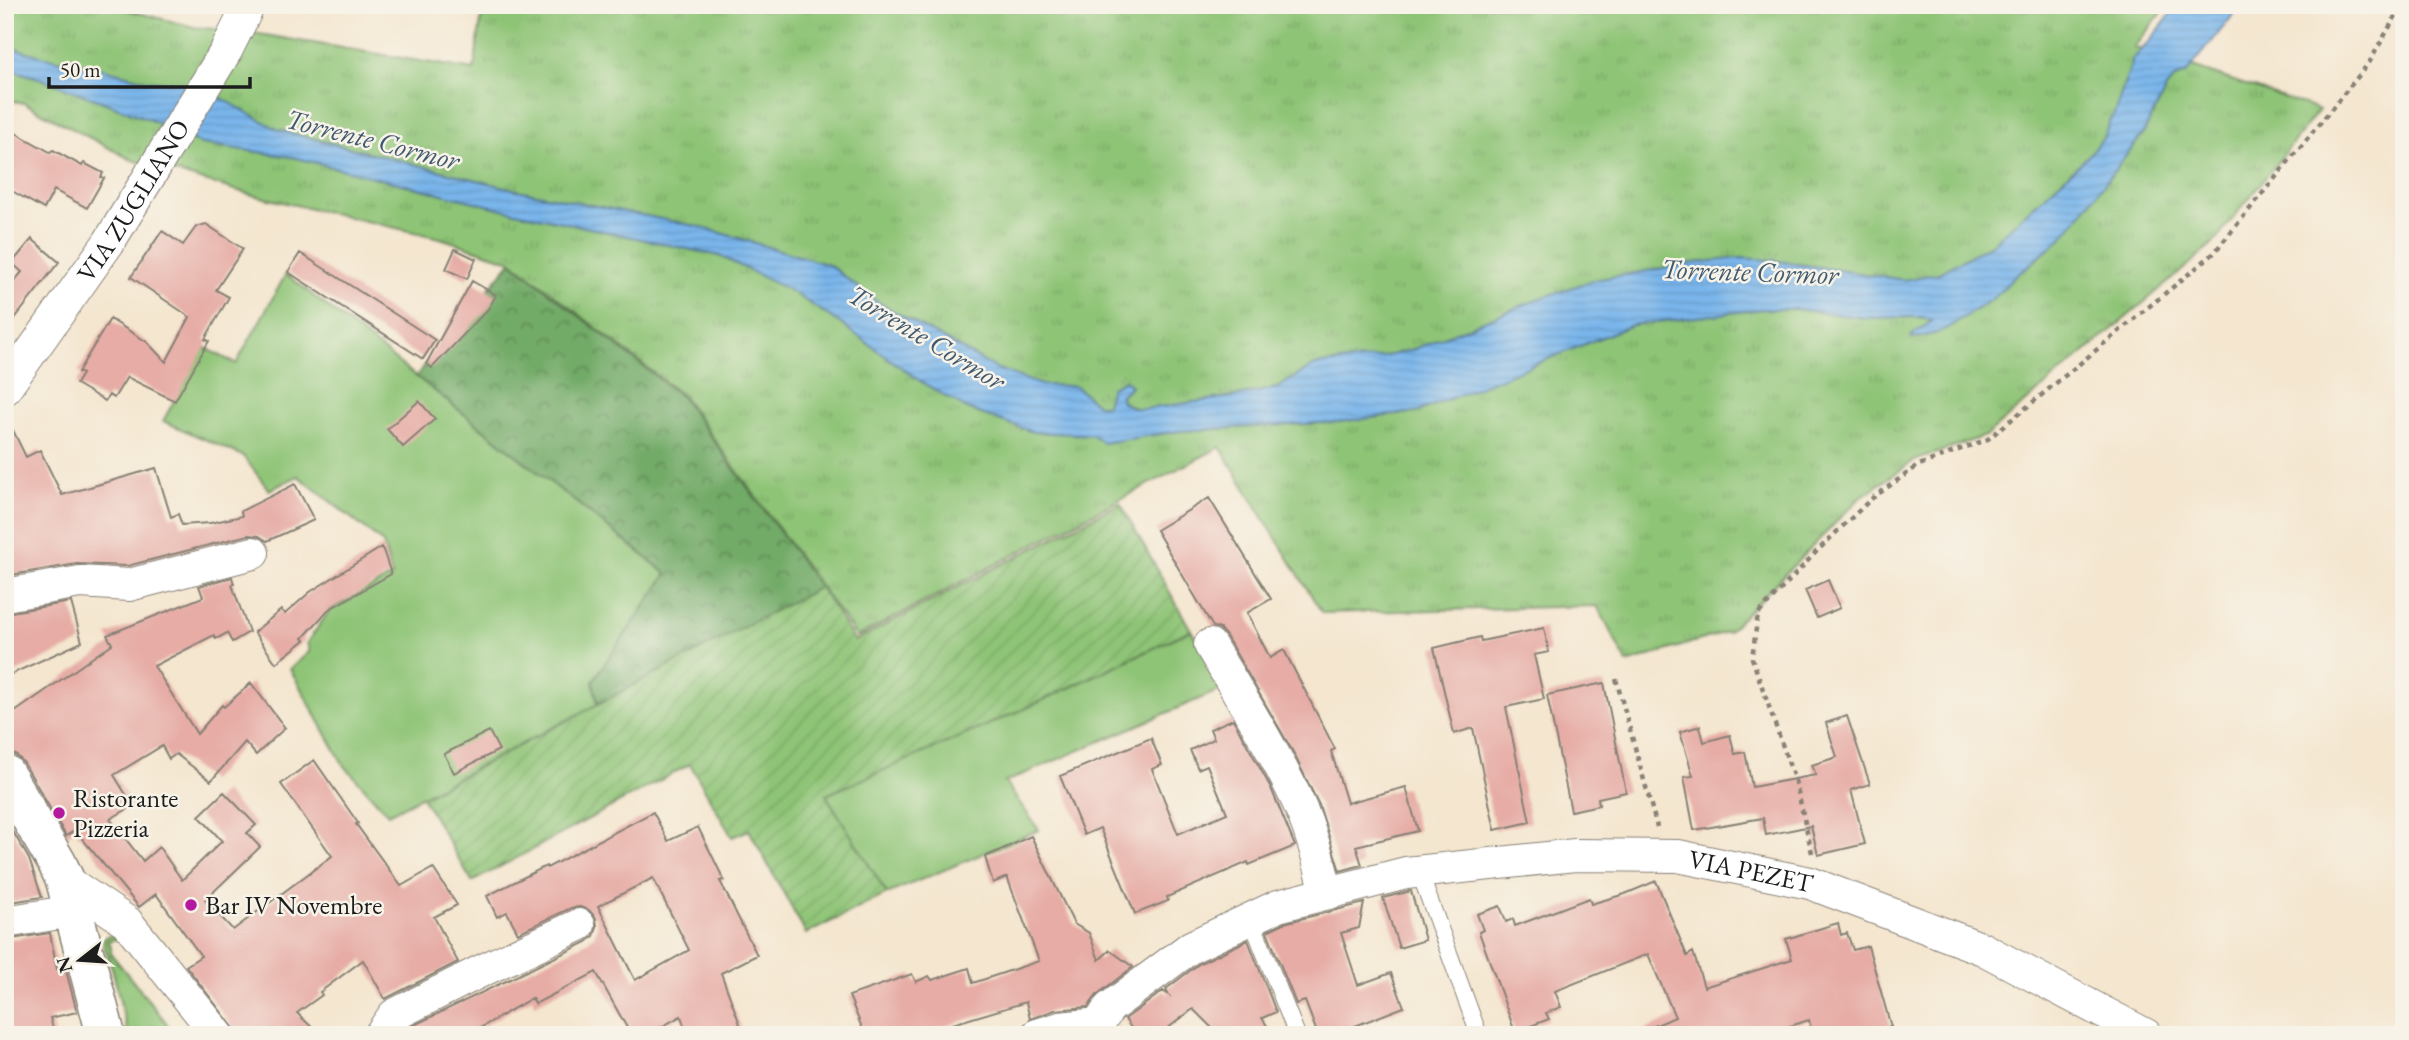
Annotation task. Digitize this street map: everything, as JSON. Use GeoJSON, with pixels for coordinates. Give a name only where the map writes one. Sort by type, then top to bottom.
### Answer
{"type":"FeatureCollection","features":[{"type":"Feature","properties":{"kind":"main road"},"geometry":{"type":"LineString","coordinates":[[5,774],[57,863],[69,896],[106,1035]]}},
{"type":"Feature","properties":{"kind":"street","name":"VIA ZUGLIANO"},"geometry":{"type":"LineString","coordinates":[[5,389],[109,242],[226,51],[249,5]]}},
{"type":"Feature","properties":{"kind":"street"},"geometry":{"type":"LineString","coordinates":[[5,595],[80,582],[129,584],[253,553]]}},
{"type":"Feature","properties":{"kind":"street"},"geometry":{"type":"LineString","coordinates":[[1210,645],[1297,801],[1316,851],[1327,893]]}},
{"type":"Feature","properties":{"kind":"street","name":"VIA PEZET"},"geometry":{"type":"LineString","coordinates":[[1105,1029],[1109,1009],[1191,947],[1279,905],[1419,871],[1575,855],[1678,856],[1820,887],[1983,949],[2146,1035]]}},
{"type":"Feature","properties":{"kind":"street"},"geometry":{"type":"LineString","coordinates":[[5,922],[69,896],[127,922],[218,1035]]}},
{"type":"Feature","properties":{"kind":"street"},"geometry":{"type":"LineString","coordinates":[[380,1035],[394,1015],[479,971],[579,925]]}},
{"type":"Feature","properties":{"kind":"street"},"geometry":{"type":"LineString","coordinates":[[1037,1035],[1060,1028],[1105,1029]]}},
{"type":"Feature","properties":{"kind":"lane"},"geometry":{"type":"LineString","coordinates":[[1419,871],[1479,1035]]}},
{"type":"Feature","properties":{"kind":"lane"},"geometry":{"type":"LineString","coordinates":[[1251,919],[1297,1035]]}},
{"type":"Feature","properties":{"kind":"path"},"geometry":{"type":"LineString","coordinates":[[1820,887],[1796,784],[1752,657],[1758,614],[1871,499],[1919,464],[1988,439],[2213,254],[2369,63],[2402,5]]}},
{"type":"Feature","properties":{"kind":"path"},"geometry":{"type":"LineString","coordinates":[[1616,678],[1658,831],[1654,856]]}},
{"type":"Feature","properties":{"kind":"green space"},"geometry":{"type":"Polygon","coordinates":[[[5,5],[108,5],[194,27],[253,33],[474,70],[483,5],[2168,5],[2134,47],[2319,110],[2212,245],[1987,435],[1914,461],[1862,496],[1729,631],[1627,663],[1597,606],[1322,613],[1220,447],[857,637],[683,396],[511,261],[440,238],[256,196],[132,160],[24,103],[5,100],[5,5]]]}},
{"type":"Feature","properties":{"kind":"green space"},"geometry":{"type":"Polygon","coordinates":[[[511,262],[682,397],[820,587],[598,704],[593,681],[667,574],[416,376],[511,262]]]}},
{"type":"Feature","properties":{"kind":"green space"},"geometry":{"type":"Polygon","coordinates":[[[286,274],[667,574],[593,681],[598,704],[388,814],[343,764],[290,669],[310,651],[307,643],[329,611],[392,576],[383,543],[298,476],[269,490],[243,456],[163,421],[204,347],[236,364],[286,274]]]}},
{"type":"Feature","properties":{"kind":"green space"},"geometry":{"type":"Polygon","coordinates":[[[1120,503],[1191,630],[1024,709],[826,795],[887,894],[806,934],[749,830],[732,837],[690,764],[472,882],[422,797],[820,587],[855,641],[1120,503]]]}},
{"type":"Feature","properties":{"kind":"green space"},"geometry":{"type":"Polygon","coordinates":[[[1191,630],[1225,688],[1005,782],[1039,830],[887,894],[826,795],[1024,709],[1191,630]]]}},
{"type":"Feature","properties":{"kind":"green space"},"geometry":{"type":"Polygon","coordinates":[[[108,936],[124,937],[108,941],[111,954],[166,1022],[172,1035],[128,1035],[113,971],[103,943],[108,936]]]}},
{"type":"Feature","properties":{"kind":"water","name":"Torrente Cormor"},"geometry":{"type":"Polygon","coordinates":[[[2178,5],[2241,5],[2187,73],[2173,80],[2166,89],[2143,134],[2062,238],[2011,280],[1995,297],[1941,332],[1911,339],[1912,335],[1932,321],[1922,317],[1865,318],[1796,309],[1763,309],[1632,325],[1417,412],[1339,422],[1180,431],[1103,443],[1093,435],[1033,432],[967,409],[920,381],[789,290],[720,256],[515,212],[292,157],[201,144],[151,120],[5,68],[5,46],[145,80],[198,85],[279,130],[517,190],[701,227],[829,265],[876,301],[995,368],[1041,385],[1075,386],[1098,405],[1106,405],[1111,387],[1125,380],[1131,386],[1121,395],[1122,402],[1136,409],[1145,409],[1277,388],[1315,365],[1383,357],[1414,349],[1541,298],[1594,280],[1693,263],[1740,258],[1771,260],[1904,280],[1939,273],[1992,244],[2087,157],[2103,138],[2133,59],[2178,5]]]}},
{"type":"Feature","properties":{"kind":"building"},"geometry":{"type":"Polygon","coordinates":[[[5,127],[50,152],[53,150],[82,166],[84,163],[103,173],[101,177],[104,178],[87,208],[54,190],[44,209],[5,187],[5,127]]]}},
{"type":"Feature","properties":{"kind":"building"},"geometry":{"type":"Polygon","coordinates":[[[206,224],[243,249],[216,290],[229,297],[205,339],[209,341],[175,401],[127,377],[114,398],[109,395],[105,401],[76,384],[82,374],[78,372],[110,319],[147,342],[166,362],[190,317],[131,277],[162,231],[183,245],[196,227],[206,224]]]}},
{"type":"Feature","properties":{"kind":"building"},"geometry":{"type":"Polygon","coordinates":[[[32,239],[59,262],[5,331],[5,292],[22,272],[12,263],[32,239]]]}},
{"type":"Feature","properties":{"kind":"building"},"geometry":{"type":"Polygon","coordinates":[[[455,249],[476,259],[467,279],[446,269],[455,249]]]}},
{"type":"Feature","properties":{"kind":"building"},"geometry":{"type":"Polygon","coordinates":[[[300,253],[435,340],[423,359],[288,272],[300,253]]]}},
{"type":"Feature","properties":{"kind":"building"},"geometry":{"type":"Polygon","coordinates":[[[472,281],[496,295],[489,308],[432,368],[426,364],[472,281]]]}},
{"type":"Feature","properties":{"kind":"building"},"geometry":{"type":"Polygon","coordinates":[[[419,401],[435,419],[403,447],[387,429],[419,401]]]}},
{"type":"Feature","properties":{"kind":"building"},"geometry":{"type":"Polygon","coordinates":[[[5,414],[26,457],[40,450],[62,495],[156,468],[171,517],[178,514],[182,525],[210,523],[242,516],[241,511],[295,484],[314,520],[267,541],[259,536],[248,535],[127,566],[77,564],[5,576],[5,414]]]}},
{"type":"Feature","properties":{"kind":"building"},"geometry":{"type":"Polygon","coordinates":[[[1209,498],[1271,599],[1247,613],[1270,658],[1284,650],[1335,749],[1331,751],[1347,803],[1406,787],[1418,831],[1356,846],[1362,865],[1340,871],[1319,805],[1293,752],[1226,636],[1220,629],[1213,627],[1156,530],[1209,498]]]}},
{"type":"Feature","properties":{"kind":"building"},"geometry":{"type":"Polygon","coordinates":[[[382,547],[391,574],[328,610],[303,638],[305,640],[276,663],[254,632],[281,610],[285,614],[310,592],[382,547]]]}},
{"type":"Feature","properties":{"kind":"building"},"geometry":{"type":"Polygon","coordinates":[[[232,577],[232,585],[249,632],[232,642],[227,633],[216,639],[214,635],[154,666],[197,734],[222,705],[224,707],[251,683],[285,728],[256,755],[245,742],[211,781],[176,754],[169,759],[162,746],[114,775],[133,806],[110,819],[143,861],[159,847],[182,880],[222,841],[199,816],[224,792],[256,825],[247,833],[260,847],[205,900],[233,930],[332,856],[281,784],[314,760],[401,886],[433,868],[457,905],[434,917],[458,962],[385,999],[363,960],[297,1013],[320,1035],[239,1035],[186,966],[201,956],[156,894],[139,907],[75,830],[66,836],[24,763],[16,755],[5,752],[5,719],[112,644],[107,635],[203,597],[199,586],[232,577]]]}},
{"type":"Feature","properties":{"kind":"building"},"geometry":{"type":"Polygon","coordinates":[[[1828,580],[1840,608],[1817,618],[1805,590],[1828,580]]]}},
{"type":"Feature","properties":{"kind":"building"},"geometry":{"type":"Polygon","coordinates":[[[71,602],[82,642],[5,677],[5,613],[71,602]]]}},
{"type":"Feature","properties":{"kind":"building"},"geometry":{"type":"Polygon","coordinates":[[[1544,628],[1549,652],[1534,655],[1544,699],[1506,707],[1530,822],[1495,830],[1473,728],[1454,734],[1434,648],[1480,637],[1481,641],[1544,628]]]}},
{"type":"Feature","properties":{"kind":"building"},"geometry":{"type":"Polygon","coordinates":[[[1604,683],[1626,792],[1598,798],[1599,805],[1571,811],[1547,695],[1604,683]]]}},
{"type":"Feature","properties":{"kind":"building"},"geometry":{"type":"Polygon","coordinates":[[[1847,716],[1870,784],[1851,790],[1865,844],[1818,855],[1811,826],[1766,835],[1763,818],[1694,830],[1684,777],[1693,776],[1680,732],[1700,726],[1704,742],[1730,735],[1735,754],[1745,752],[1752,787],[1816,775],[1812,765],[1837,757],[1826,723],[1847,716]]]}},
{"type":"Feature","properties":{"kind":"building"},"geometry":{"type":"Polygon","coordinates":[[[1233,719],[1271,788],[1295,846],[1249,865],[1248,862],[1135,914],[1100,828],[1084,835],[1060,776],[1151,738],[1162,765],[1152,769],[1178,834],[1227,813],[1207,765],[1198,769],[1190,750],[1214,739],[1210,729],[1233,719]]]}},
{"type":"Feature","properties":{"kind":"building"},"geometry":{"type":"Polygon","coordinates":[[[489,731],[499,750],[454,773],[444,754],[489,731]]]}},
{"type":"Feature","properties":{"kind":"building"},"geometry":{"type":"Polygon","coordinates":[[[653,812],[668,841],[698,827],[724,880],[720,881],[757,955],[721,973],[744,1035],[687,1035],[681,1016],[647,1035],[631,1035],[596,972],[535,1004],[532,998],[480,1028],[484,1035],[404,1035],[406,1029],[587,942],[594,936],[596,918],[589,910],[580,907],[571,908],[518,933],[507,912],[497,917],[487,896],[546,866],[547,868],[653,812]],[[653,878],[598,906],[635,980],[689,950],[653,878]]]}},
{"type":"Feature","properties":{"kind":"building"},"geometry":{"type":"Polygon","coordinates":[[[5,818],[29,859],[42,897],[5,903],[5,818]]]}},
{"type":"Feature","properties":{"kind":"building"},"geometry":{"type":"Polygon","coordinates":[[[1031,836],[1074,924],[1089,933],[1099,960],[1110,950],[1133,967],[1098,994],[1088,1007],[1055,1010],[1030,1019],[1026,1002],[916,1035],[865,1035],[849,996],[912,974],[916,982],[929,976],[932,980],[969,968],[973,983],[1039,961],[1007,877],[993,883],[985,857],[1031,836]]]}},
{"type":"Feature","properties":{"kind":"building"},"geometry":{"type":"Polygon","coordinates":[[[1656,881],[1687,956],[1693,952],[1704,987],[1792,959],[1786,939],[1838,923],[1841,935],[1847,933],[1853,950],[1868,946],[1891,1027],[1863,1035],[1813,1035],[1809,1020],[1761,1035],[1634,1035],[1675,1017],[1648,954],[1555,991],[1561,1007],[1546,1013],[1549,1019],[1515,1032],[1479,932],[1483,930],[1477,914],[1500,906],[1506,922],[1513,919],[1515,926],[1589,898],[1591,904],[1656,881]]]}},
{"type":"Feature","properties":{"kind":"building"},"geometry":{"type":"Polygon","coordinates":[[[1411,891],[1425,940],[1399,948],[1383,898],[1411,891]]]}},
{"type":"Feature","properties":{"kind":"building"},"geometry":{"type":"Polygon","coordinates":[[[1364,903],[1359,928],[1341,933],[1358,985],[1391,973],[1404,1007],[1352,1027],[1355,1035],[1318,1035],[1305,1001],[1296,1004],[1267,931],[1284,923],[1364,903]]]}},
{"type":"Feature","properties":{"kind":"building"},"geometry":{"type":"Polygon","coordinates":[[[50,933],[57,969],[65,967],[77,1012],[50,1018],[55,1035],[5,1035],[5,1014],[11,1011],[5,994],[5,940],[50,933]]]}},
{"type":"Feature","properties":{"kind":"building"},"geometry":{"type":"Polygon","coordinates":[[[1248,940],[1276,1012],[1262,1018],[1273,1035],[1219,1035],[1193,1009],[1159,1035],[1136,1035],[1125,1019],[1163,991],[1169,995],[1166,989],[1200,963],[1248,940]]]}},
{"type":"Feature","properties":{"kind":"place","name":"Ristorante Pizzeria"},"geometry":{"type":"Point","coordinates":[59,813]}},
{"type":"Feature","properties":{"kind":"place","name":"Bar IV Novembre"},"geometry":{"type":"Point","coordinates":[191,905]}}]}
